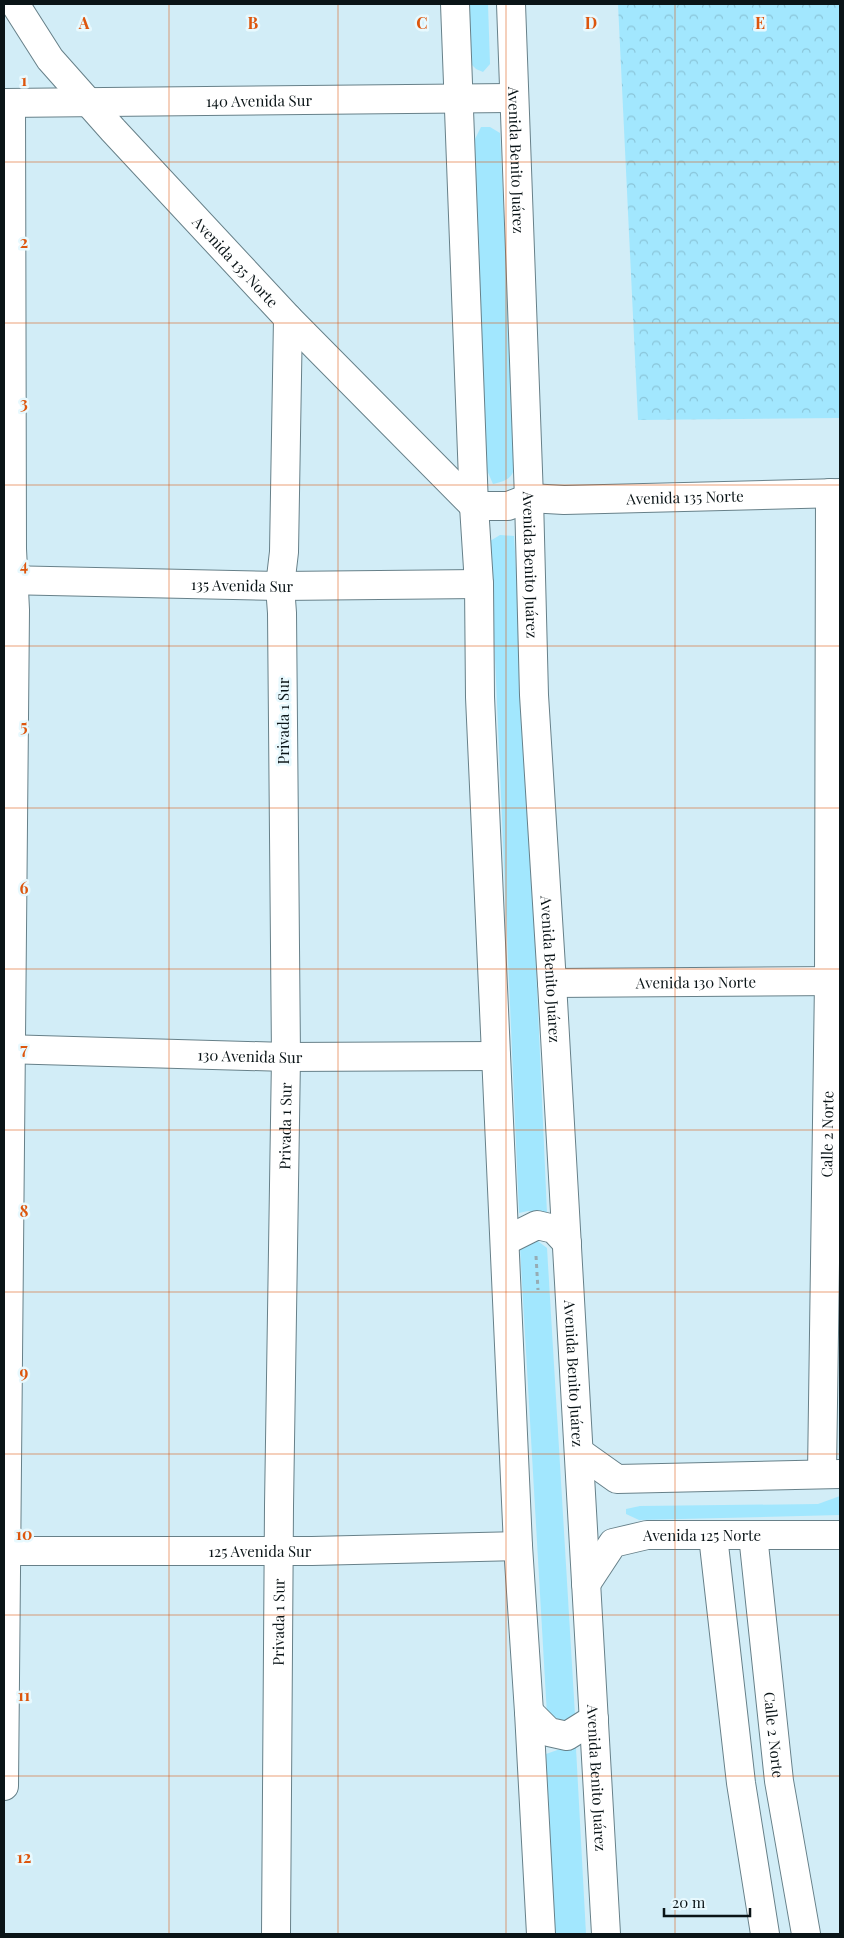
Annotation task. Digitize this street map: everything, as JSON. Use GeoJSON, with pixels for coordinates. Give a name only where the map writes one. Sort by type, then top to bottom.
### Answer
{"type":"FeatureCollection","features":[{"type":"Feature","properties":{"kind":"street","name":"Avenida 135 Norte"},"geometry":{"type":"LineString","coordinates":[[14,4],[50,59],[89,104],[288,318],[474,506]]}},
{"type":"Feature","properties":{"kind":"street"},"geometry":{"type":"LineString","coordinates":[[456,4],[474,506],[479,584],[480,697],[518,1546],[541,1934]]}},
{"type":"Feature","properties":{"kind":"street","name":"Avenida Benito Juárez"},"geometry":{"type":"LineString","coordinates":[[511,4],[529,498],[534,695],[606,1934]]}},
{"type":"Feature","properties":{"kind":"street","name":"140 Avenida Sur"},"geometry":{"type":"LineString","coordinates":[[7,103],[89,104],[514,98]]}},
{"type":"Feature","properties":{"kind":"street"},"geometry":{"type":"LineString","coordinates":[[4,1786],[8,1049],[16,610],[8,580],[7,103]]}},
{"type":"Feature","properties":{"kind":"street","name":"Privada 1 Sur"},"geometry":{"type":"LineString","coordinates":[[276,1934],[286,1057],[280,586],[284,552],[288,318]]}},
{"type":"Feature","properties":{"kind":"street","name":"Avenida 135 Norte"},"geometry":{"type":"LineString","coordinates":[[529,498],[564,500],[835,493]]}},
{"type":"Feature","properties":{"kind":"street","name":"Calle 2 Norte"},"geometry":{"type":"LineString","coordinates":[[831,1474],[835,493]]}},
{"type":"Feature","properties":{"kind":"street"},"geometry":{"type":"LineString","coordinates":[[474,506],[508,506],[529,498]]}},
{"type":"Feature","properties":{"kind":"street","name":"135 Avenida Sur"},"geometry":{"type":"LineString","coordinates":[[8,580],[280,586],[479,584]]}},
{"type":"Feature","properties":{"kind":"street","name":"Avenida 130 Norte"},"geometry":{"type":"LineString","coordinates":[[552,983],[834,981]]}},
{"type":"Feature","properties":{"kind":"street","name":"130 Avenida Sur"},"geometry":{"type":"LineString","coordinates":[[8,1049],[286,1057],[496,1056]]}},
{"type":"Feature","properties":{"kind":"street"},"geometry":{"type":"LineString","coordinates":[[505,1241],[537,1226],[554,1229],[567,1243]]}},
{"type":"Feature","properties":{"kind":"street"},"geometry":{"type":"LineString","coordinates":[[579,1452],[617,1479],[831,1474]]}},
{"type":"Feature","properties":{"kind":"street","name":"Avenida 125 Norte"},"geometry":{"type":"LineString","coordinates":[[586,1584],[614,1543],[647,1535],[840,1535]]}},
{"type":"Feature","properties":{"kind":"street","name":"Calle 2 Norte"},"geometry":{"type":"LineString","coordinates":[[753,1535],[779,1781],[806,1934]]}},
{"type":"Feature","properties":{"kind":"street"},"geometry":{"type":"LineString","coordinates":[[713,1536],[741,1783],[764,1934]]}},
{"type":"Feature","properties":{"kind":"street","name":"125 Avenida Sur"},"geometry":{"type":"LineString","coordinates":[[6,1551],[279,1550],[518,1546]]}},
{"type":"Feature","properties":{"kind":"street"},"geometry":{"type":"LineString","coordinates":[[529,1712],[548,1732],[567,1736],[594,1720]]}},
{"type":"Feature","properties":{"kind":"street"},"geometry":{"type":"LineString","coordinates":[[741,1783],[779,1781]]}},
{"type":"Feature","properties":{"kind":"green space"},"geometry":{"type":"Polygon","coordinates":[[[469,4],[488,4],[490,64],[483,72],[471,64],[469,4]]]}},
{"type":"Feature","properties":{"kind":"green space"},"geometry":{"type":"Polygon","coordinates":[[[618,4],[840,4],[840,418],[638,420],[618,4]]]}},
{"type":"Feature","properties":{"kind":"green space"},"geometry":{"type":"Polygon","coordinates":[[[481,127],[490,127],[500,133],[515,445],[514,466],[511,476],[493,484],[483,461],[473,143],[481,127]]]}},
{"type":"Feature","properties":{"kind":"green space"},"geometry":{"type":"Polygon","coordinates":[[[500,535],[514,536],[524,695],[547,1213],[528,1211],[519,1213],[490,541],[500,535]]]}},
{"type":"Feature","properties":{"kind":"green space"},"geometry":{"type":"Polygon","coordinates":[[[535,1239],[547,1248],[575,1715],[565,1721],[547,1715],[520,1248],[535,1239]]]}},
{"type":"Feature","properties":{"kind":"green space"},"geometry":{"type":"Polygon","coordinates":[[[840,1496],[840,1515],[639,1520],[626,1514],[626,1509],[640,1506],[818,1504],[840,1496]]]}},
{"type":"Feature","properties":{"kind":"green space"},"geometry":{"type":"Polygon","coordinates":[[[566,1747],[576,1748],[586,1934],[555,1934],[546,1754],[566,1747]]]}}]}
